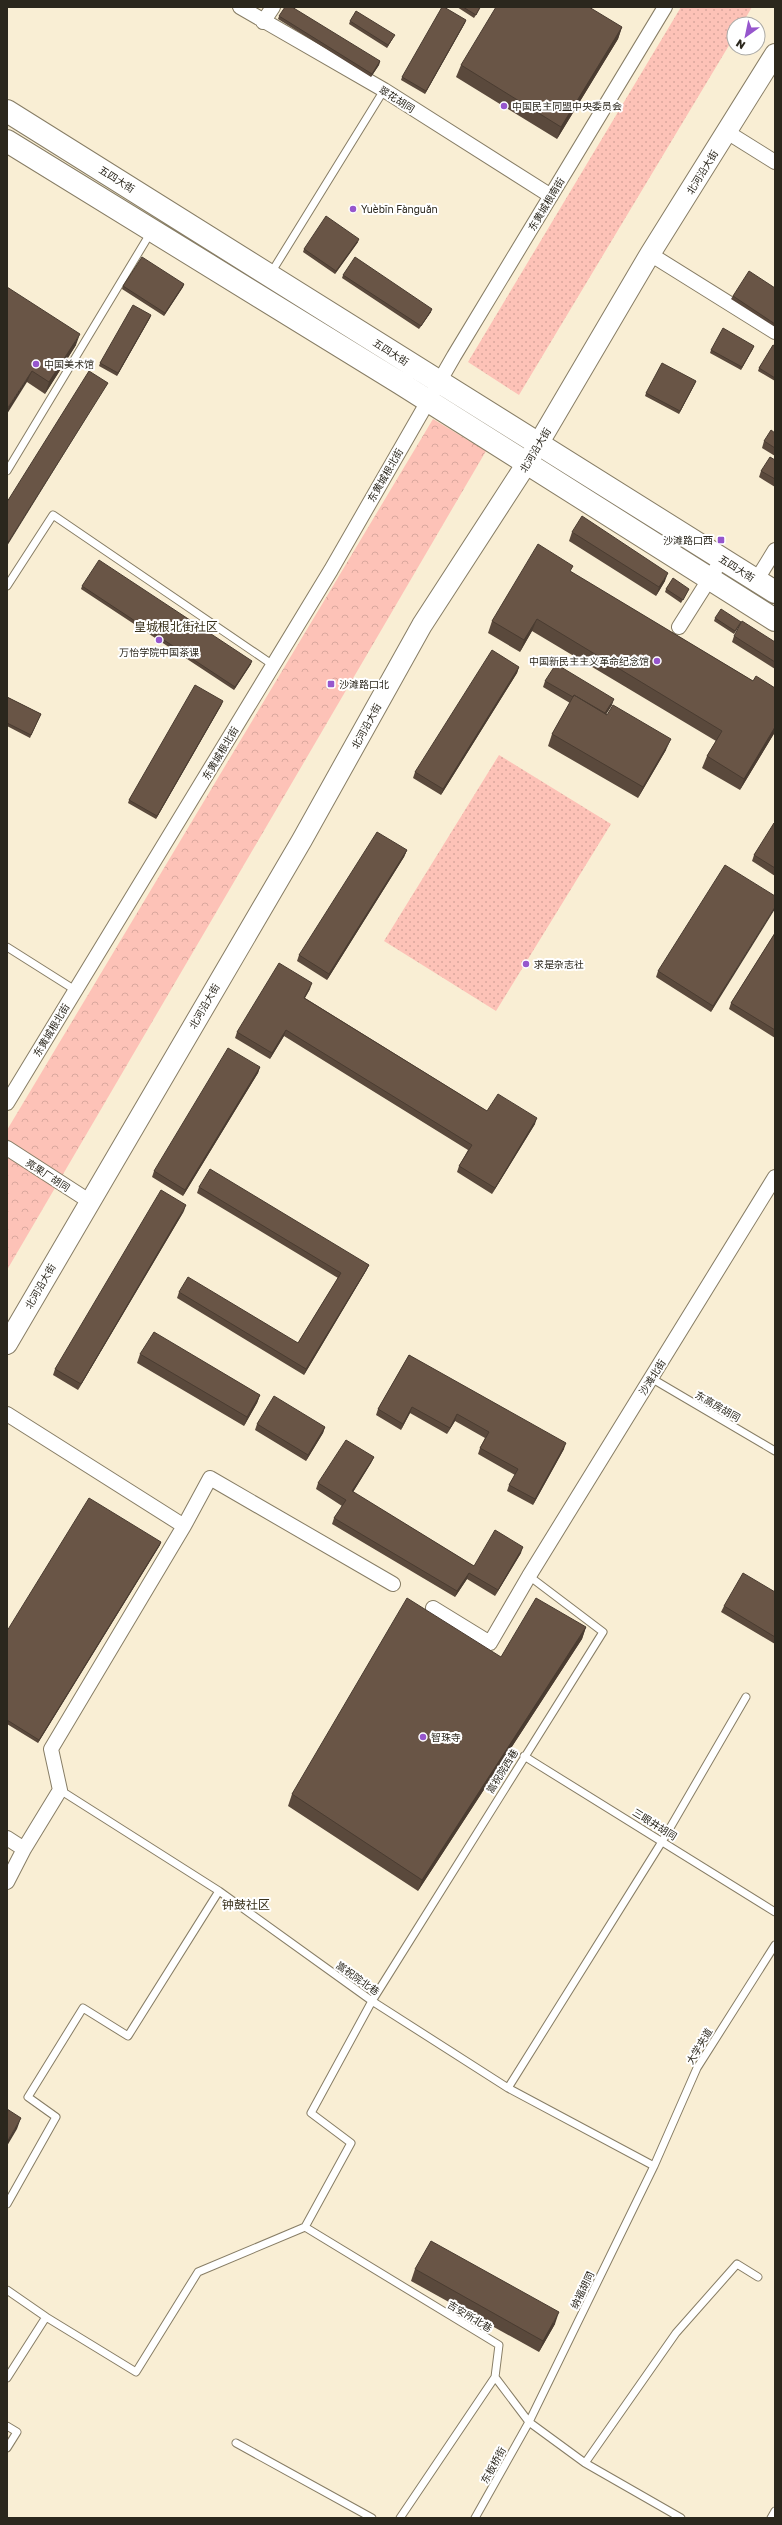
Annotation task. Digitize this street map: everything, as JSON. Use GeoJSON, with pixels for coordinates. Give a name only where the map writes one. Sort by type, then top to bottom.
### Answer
{"type":"FeatureCollection","features":[{"type":"Feature","properties":{"kind":"main road","name":"北河沿大街"},"geometry":{"type":"LineString","coordinates":[[7,1344],[89,1201],[302,840],[422,625],[527,463],[650,254],[775,54]]}},
{"type":"Feature","properties":{"kind":"main road","name":"五四大街"},"geometry":{"type":"LineString","coordinates":[[7,111],[775,592]]}},
{"type":"Feature","properties":{"kind":"main road","name":"五四大街"},"geometry":{"type":"LineString","coordinates":[[8,145],[152,230],[428,400],[775,620]]}},
{"type":"Feature","properties":{"kind":"street","name":"翠花胡同"},"geometry":{"type":"LineString","coordinates":[[240,7],[263,22],[384,90],[551,196]]}},
{"type":"Feature","properties":{"kind":"street"},"geometry":{"type":"LineString","coordinates":[[263,22],[273,7]]}},
{"type":"Feature","properties":{"kind":"street","name":"东黄城根南街"},"geometry":{"type":"LineString","coordinates":[[428,400],[665,7]]}},
{"type":"Feature","properties":{"kind":"street"},"geometry":{"type":"LineString","coordinates":[[727,132],[775,162]]}},
{"type":"Feature","properties":{"kind":"street"},"geometry":{"type":"LineString","coordinates":[[650,254],[775,332]]}},
{"type":"Feature","properties":{"kind":"street","name":"东黄城根北街"},"geometry":{"type":"LineString","coordinates":[[7,1103],[331,570],[428,400]]}},
{"type":"Feature","properties":{"kind":"street"},"geometry":{"type":"LineString","coordinates":[[756,581],[775,550]]}},
{"type":"Feature","properties":{"kind":"street"},"geometry":{"type":"LineString","coordinates":[[680,627],[722,559]]}},
{"type":"Feature","properties":{"kind":"street","name":"亮果厂胡同"},"geometry":{"type":"LineString","coordinates":[[7,1148],[89,1201]]}},
{"type":"Feature","properties":{"kind":"street","name":"沙滩北街"},"geometry":{"type":"LineString","coordinates":[[433,1608],[490,1643],[529,1576],[775,1177]]}},
{"type":"Feature","properties":{"kind":"street"},"geometry":{"type":"LineString","coordinates":[[7,1414],[184,1526]]}},
{"type":"Feature","properties":{"kind":"street"},"geometry":{"type":"LineString","coordinates":[[7,1882],[24,1849],[60,1790],[51,1749],[184,1526],[210,1478],[393,1584]]}},
{"type":"Feature","properties":{"kind":"street"},"geometry":{"type":"LineString","coordinates":[[7,1838],[24,1849]]}},
{"type":"Feature","properties":{"kind":"lane"},"geometry":{"type":"LineString","coordinates":[[270,275],[384,90]]}},
{"type":"Feature","properties":{"kind":"lane"},"geometry":{"type":"LineString","coordinates":[[7,471],[152,230]]}},
{"type":"Feature","properties":{"kind":"lane"},"geometry":{"type":"LineString","coordinates":[[7,586],[53,515],[273,665]]}},
{"type":"Feature","properties":{"kind":"lane"},"geometry":{"type":"LineString","coordinates":[[7,948],[75,990]]}},
{"type":"Feature","properties":{"kind":"lane","name":"东高房胡同"},"geometry":{"type":"LineString","coordinates":[[651,1378],[775,1451]]}},
{"type":"Feature","properties":{"kind":"lane","name":"嵩祝院西巷"},"geometry":{"type":"LineString","coordinates":[[305,2227],[351,2143],[311,2113],[372,2001],[603,1632],[529,1576]]}},
{"type":"Feature","properties":{"kind":"lane"},"geometry":{"type":"LineString","coordinates":[[508,2088],[663,1840],[746,1697]]}},
{"type":"Feature","properties":{"kind":"lane","name":"三眼井胡同"},"geometry":{"type":"LineString","coordinates":[[524,1756],[663,1840],[775,1912]]}},
{"type":"Feature","properties":{"kind":"lane","name":"嵩祝院北巷"},"geometry":{"type":"LineString","coordinates":[[60,1790],[219,1891],[372,2001],[508,2088],[654,2166]]}},
{"type":"Feature","properties":{"kind":"lane"},"geometry":{"type":"LineString","coordinates":[[7,2204],[56,2117],[28,2097],[83,2008],[128,2036],[219,1891]]}},
{"type":"Feature","properties":{"kind":"lane","name":"大学夹道"},"geometry":{"type":"LineString","coordinates":[[654,2166],[697,2068],[775,1945]]}},
{"type":"Feature","properties":{"kind":"lane","name":"纳福胡同"},"geometry":{"type":"LineString","coordinates":[[528,2422],[654,2166]]}},
{"type":"Feature","properties":{"kind":"lane"},"geometry":{"type":"LineString","coordinates":[[7,2290],[46,2317],[136,2372],[198,2272],[305,2227]]}},
{"type":"Feature","properties":{"kind":"lane","name":"吉安所北巷"},"geometry":{"type":"LineString","coordinates":[[305,2227],[499,2345],[495,2377]]}},
{"type":"Feature","properties":{"kind":"lane"},"geometry":{"type":"LineString","coordinates":[[585,2463],[676,2333],[737,2264],[758,2277]]}},
{"type":"Feature","properties":{"kind":"lane"},"geometry":{"type":"LineString","coordinates":[[7,2378],[46,2317]]}},
{"type":"Feature","properties":{"kind":"lane"},"geometry":{"type":"LineString","coordinates":[[400,2518],[495,2377],[528,2422],[585,2463],[681,2518]]}},
{"type":"Feature","properties":{"kind":"lane","name":"东板桥街"},"geometry":{"type":"LineString","coordinates":[[475,2518],[528,2422]]}},
{"type":"Feature","properties":{"kind":"lane"},"geometry":{"type":"LineString","coordinates":[[7,2426],[17,2432],[7,2448]]}},
{"type":"Feature","properties":{"kind":"lane"},"geometry":{"type":"LineString","coordinates":[[236,2443],[372,2518]]}},
{"type":"Feature","properties":{"kind":"lane"},"geometry":{"type":"LineString","coordinates":[[771,2518],[775,2511]]}},
{"type":"Feature","properties":{"kind":"green space"},"geometry":{"type":"Polygon","coordinates":[[[681,7],[752,7],[747,16],[726,16],[726,50],[519,395],[468,362],[681,7]]]}},
{"type":"Feature","properties":{"kind":"green space"},"geometry":{"type":"Polygon","coordinates":[[[433,419],[486,451],[7,1270],[7,1130],[433,419]]]}},
{"type":"Feature","properties":{"kind":"green space"},"geometry":{"type":"Polygon","coordinates":[[[499,755],[611,824],[496,1011],[384,941],[499,755]]]}},
{"type":"Feature","properties":{"kind":"building"},"geometry":{"type":"Polygon","coordinates":[[[285,7],[292,7],[380,61],[372,74],[279,16],[285,7]]]}},
{"type":"Feature","properties":{"kind":"building"},"geometry":{"type":"Polygon","coordinates":[[[442,7],[466,20],[426,91],[402,77],[442,7]]]}},
{"type":"Feature","properties":{"kind":"building"},"geometry":{"type":"Polygon","coordinates":[[[463,7],[480,7],[476,15],[463,7]]]}},
{"type":"Feature","properties":{"kind":"building"},"geometry":{"type":"Polygon","coordinates":[[[496,7],[589,7],[622,27],[561,127],[461,65],[496,7]]]}},
{"type":"Feature","properties":{"kind":"building"},"geometry":{"type":"Polygon","coordinates":[[[356,11],[395,35],[388,45],[350,21],[356,11]]]}},
{"type":"Feature","properties":{"kind":"building"},"geometry":{"type":"Polygon","coordinates":[[[326,216],[359,239],[336,271],[304,249],[326,216]]]}},
{"type":"Feature","properties":{"kind":"building"},"geometry":{"type":"Polygon","coordinates":[[[142,257],[184,284],[165,313],[123,286],[142,257]]]}},
{"type":"Feature","properties":{"kind":"building"},"geometry":{"type":"Polygon","coordinates":[[[355,257],[432,309],[421,326],[343,275],[355,257]]]}},
{"type":"Feature","properties":{"kind":"building"},"geometry":{"type":"Polygon","coordinates":[[[749,271],[775,288],[775,324],[733,296],[749,271]]]}},
{"type":"Feature","properties":{"kind":"building","name":"中国美术馆"},"geometry":{"type":"Polygon","coordinates":[[[7,287],[80,334],[49,382],[32,371],[7,409],[7,287]]]}},
{"type":"Feature","properties":{"kind":"building"},"geometry":{"type":"Polygon","coordinates":[[[133,305],[151,315],[118,373],[100,363],[133,305]]]}},
{"type":"Feature","properties":{"kind":"building"},"geometry":{"type":"Polygon","coordinates":[[[723,328],[754,346],[742,367],[711,350],[723,328]]]}},
{"type":"Feature","properties":{"kind":"building"},"geometry":{"type":"Polygon","coordinates":[[[773,345],[775,346],[775,378],[759,368],[773,345]]]}},
{"type":"Feature","properties":{"kind":"building"},"geometry":{"type":"Polygon","coordinates":[[[662,363],[696,381],[680,411],[646,393],[662,363]]]}},
{"type":"Feature","properties":{"kind":"building"},"geometry":{"type":"Polygon","coordinates":[[[89,371],[108,383],[7,544],[7,502],[89,371]]]}},
{"type":"Feature","properties":{"kind":"building"},"geometry":{"type":"Polygon","coordinates":[[[771,430],[775,433],[775,448],[764,441],[771,430]]]}},
{"type":"Feature","properties":{"kind":"building"},"geometry":{"type":"Polygon","coordinates":[[[770,457],[775,460],[775,479],[761,471],[770,457]]]}},
{"type":"Feature","properties":{"kind":"building"},"geometry":{"type":"Polygon","coordinates":[[[582,516],[668,573],[659,587],[572,532],[582,516]]]}},
{"type":"Feature","properties":{"kind":"building"},"geometry":{"type":"Polygon","coordinates":[[[538,544],[573,566],[570,571],[753,681],[756,676],[775,688],[775,727],[744,779],[707,756],[722,731],[537,619],[524,640],[492,621],[538,544]]]}},
{"type":"Feature","properties":{"kind":"building"},"geometry":{"type":"Polygon","coordinates":[[[99,560],[252,661],[235,687],[82,586],[99,560]]]}},
{"type":"Feature","properties":{"kind":"building"},"geometry":{"type":"Polygon","coordinates":[[[673,578],[689,589],[683,600],[666,589],[673,578]]]}},
{"type":"Feature","properties":{"kind":"building"},"geometry":{"type":"Polygon","coordinates":[[[721,609],[741,622],[735,631],[715,618],[721,609]]]}},
{"type":"Feature","properties":{"kind":"building"},"geometry":{"type":"Polygon","coordinates":[[[742,621],[775,642],[775,662],[734,636],[742,621]]]}},
{"type":"Feature","properties":{"kind":"building"},"geometry":{"type":"Polygon","coordinates":[[[492,650],[519,667],[443,789],[415,772],[492,650]]]}},
{"type":"Feature","properties":{"kind":"building"},"geometry":{"type":"Polygon","coordinates":[[[556,664],[614,699],[605,713],[574,695],[573,697],[545,681],[556,664]]]}},
{"type":"Feature","properties":{"kind":"building"},"geometry":{"type":"Polygon","coordinates":[[[195,685],[223,701],[157,816],[129,800],[195,685]]]}},
{"type":"Feature","properties":{"kind":"building"},"geometry":{"type":"Polygon","coordinates":[[[574,695],[607,715],[613,705],[671,739],[643,787],[552,734],[574,695]]]}},
{"type":"Feature","properties":{"kind":"building"},"geometry":{"type":"Polygon","coordinates":[[[7,697],[41,714],[31,735],[7,723],[7,697]]]}},
{"type":"Feature","properties":{"kind":"building"},"geometry":{"type":"Polygon","coordinates":[[[774,823],[775,824],[775,868],[754,855],[774,823]]]}},
{"type":"Feature","properties":{"kind":"building"},"geometry":{"type":"Polygon","coordinates":[[[377,832],[407,850],[329,974],[299,955],[377,832]]]}},
{"type":"Feature","properties":{"kind":"building"},"geometry":{"type":"Polygon","coordinates":[[[725,865],[775,896],[775,907],[713,1006],[658,971],[725,865]]]}},
{"type":"Feature","properties":{"kind":"building"},"geometry":{"type":"Polygon","coordinates":[[[775,933],[775,1030],[731,1003],[775,933]]]}},
{"type":"Feature","properties":{"kind":"building"},"geometry":{"type":"Polygon","coordinates":[[[279,963],[312,983],[304,998],[487,1111],[498,1094],[537,1118],[495,1188],[459,1166],[472,1145],[286,1030],[272,1053],[237,1032],[279,963]]]}},
{"type":"Feature","properties":{"kind":"building"},"geometry":{"type":"Polygon","coordinates":[[[228,1048],[260,1067],[185,1190],[154,1171],[228,1048]]]}},
{"type":"Feature","properties":{"kind":"building"},"geometry":{"type":"Polygon","coordinates":[[[210,1169],[369,1265],[306,1369],[179,1292],[188,1277],[298,1343],[341,1273],[199,1187],[210,1169]]]}},
{"type":"Feature","properties":{"kind":"building"},"geometry":{"type":"Polygon","coordinates":[[[161,1190],[186,1205],[81,1384],[55,1369],[161,1190]]]}},
{"type":"Feature","properties":{"kind":"building"},"geometry":{"type":"Polygon","coordinates":[[[154,1332],[260,1395],[247,1417],[140,1354],[154,1332]]]}},
{"type":"Feature","properties":{"kind":"building"},"geometry":{"type":"Polygon","coordinates":[[[409,1355],[566,1443],[535,1499],[509,1485],[518,1469],[480,1448],[489,1432],[457,1414],[450,1428],[412,1407],[403,1424],[378,1409],[409,1355]]]}},
{"type":"Feature","properties":{"kind":"building"},"geometry":{"type":"Polygon","coordinates":[[[274,1396],[325,1427],[308,1455],[257,1424],[274,1396]]]}},
{"type":"Feature","properties":{"kind":"building"},"geometry":{"type":"Polygon","coordinates":[[[346,1440],[374,1457],[352,1491],[474,1566],[495,1530],[523,1547],[498,1590],[469,1573],[457,1591],[334,1518],[346,1500],[318,1483],[346,1440]]]}},
{"type":"Feature","properties":{"kind":"building"},"geometry":{"type":"Polygon","coordinates":[[[89,1498],[161,1542],[39,1740],[7,1720],[7,1631],[89,1498]]]}},
{"type":"Feature","properties":{"kind":"building"},"geometry":{"type":"Polygon","coordinates":[[[743,1573],[775,1592],[775,1637],[724,1606],[743,1573]]]}},
{"type":"Feature","properties":{"kind":"building","name":"智珠寺"},"geometry":{"type":"Polygon","coordinates":[[[407,1598],[501,1657],[536,1598],[586,1627],[422,1880],[292,1794],[407,1598]]]}},
{"type":"Feature","properties":{"kind":"building"},"geometry":{"type":"Polygon","coordinates":[[[7,2109],[21,2118],[7,2142],[7,2109]]]}},
{"type":"Feature","properties":{"kind":"building"},"geometry":{"type":"Polygon","coordinates":[[[431,2241],[559,2312],[543,2341],[415,2269],[431,2241]]]}},
{"type":"Feature","properties":{"kind":"place","name":"中国民主同盟中央委员会"},"geometry":{"type":"Point","coordinates":[504,106]}},
{"type":"Feature","properties":{"kind":"place","name":"Yuèbīn Fànguǎn"},"geometry":{"type":"Point","coordinates":[353,209]}},
{"type":"Feature","properties":{"kind":"place","name":"中国美术馆"},"geometry":{"type":"Point","coordinates":[36,364]}},
{"type":"Feature","properties":{"kind":"place","name":"沙滩路口西"},"geometry":{"type":"Point","coordinates":[721,540]}},
{"type":"Feature","properties":{"kind":"place","name":"万怡学院中国茶课"},"geometry":{"type":"Point","coordinates":[159,640]}},
{"type":"Feature","properties":{"kind":"place","name":"中国新民主主义革命纪念馆"},"geometry":{"type":"Point","coordinates":[657,661]}},
{"type":"Feature","properties":{"kind":"place","name":"沙滩路口北"},"geometry":{"type":"Point","coordinates":[331,684]}},
{"type":"Feature","properties":{"kind":"place","name":"求是杂志社"},"geometry":{"type":"Point","coordinates":[526,964]}},
{"type":"Feature","properties":{"kind":"place","name":"智珠寺"},"geometry":{"type":"Point","coordinates":[423,1737]}},
{"type":"Feature","properties":{"kind":"district","name":"皇城根北街社区"},"geometry":{"type":"Point","coordinates":[176,627]}},
{"type":"Feature","properties":{"kind":"district","name":"钟鼓社区"},"geometry":{"type":"Point","coordinates":[246,1905]}}]}
